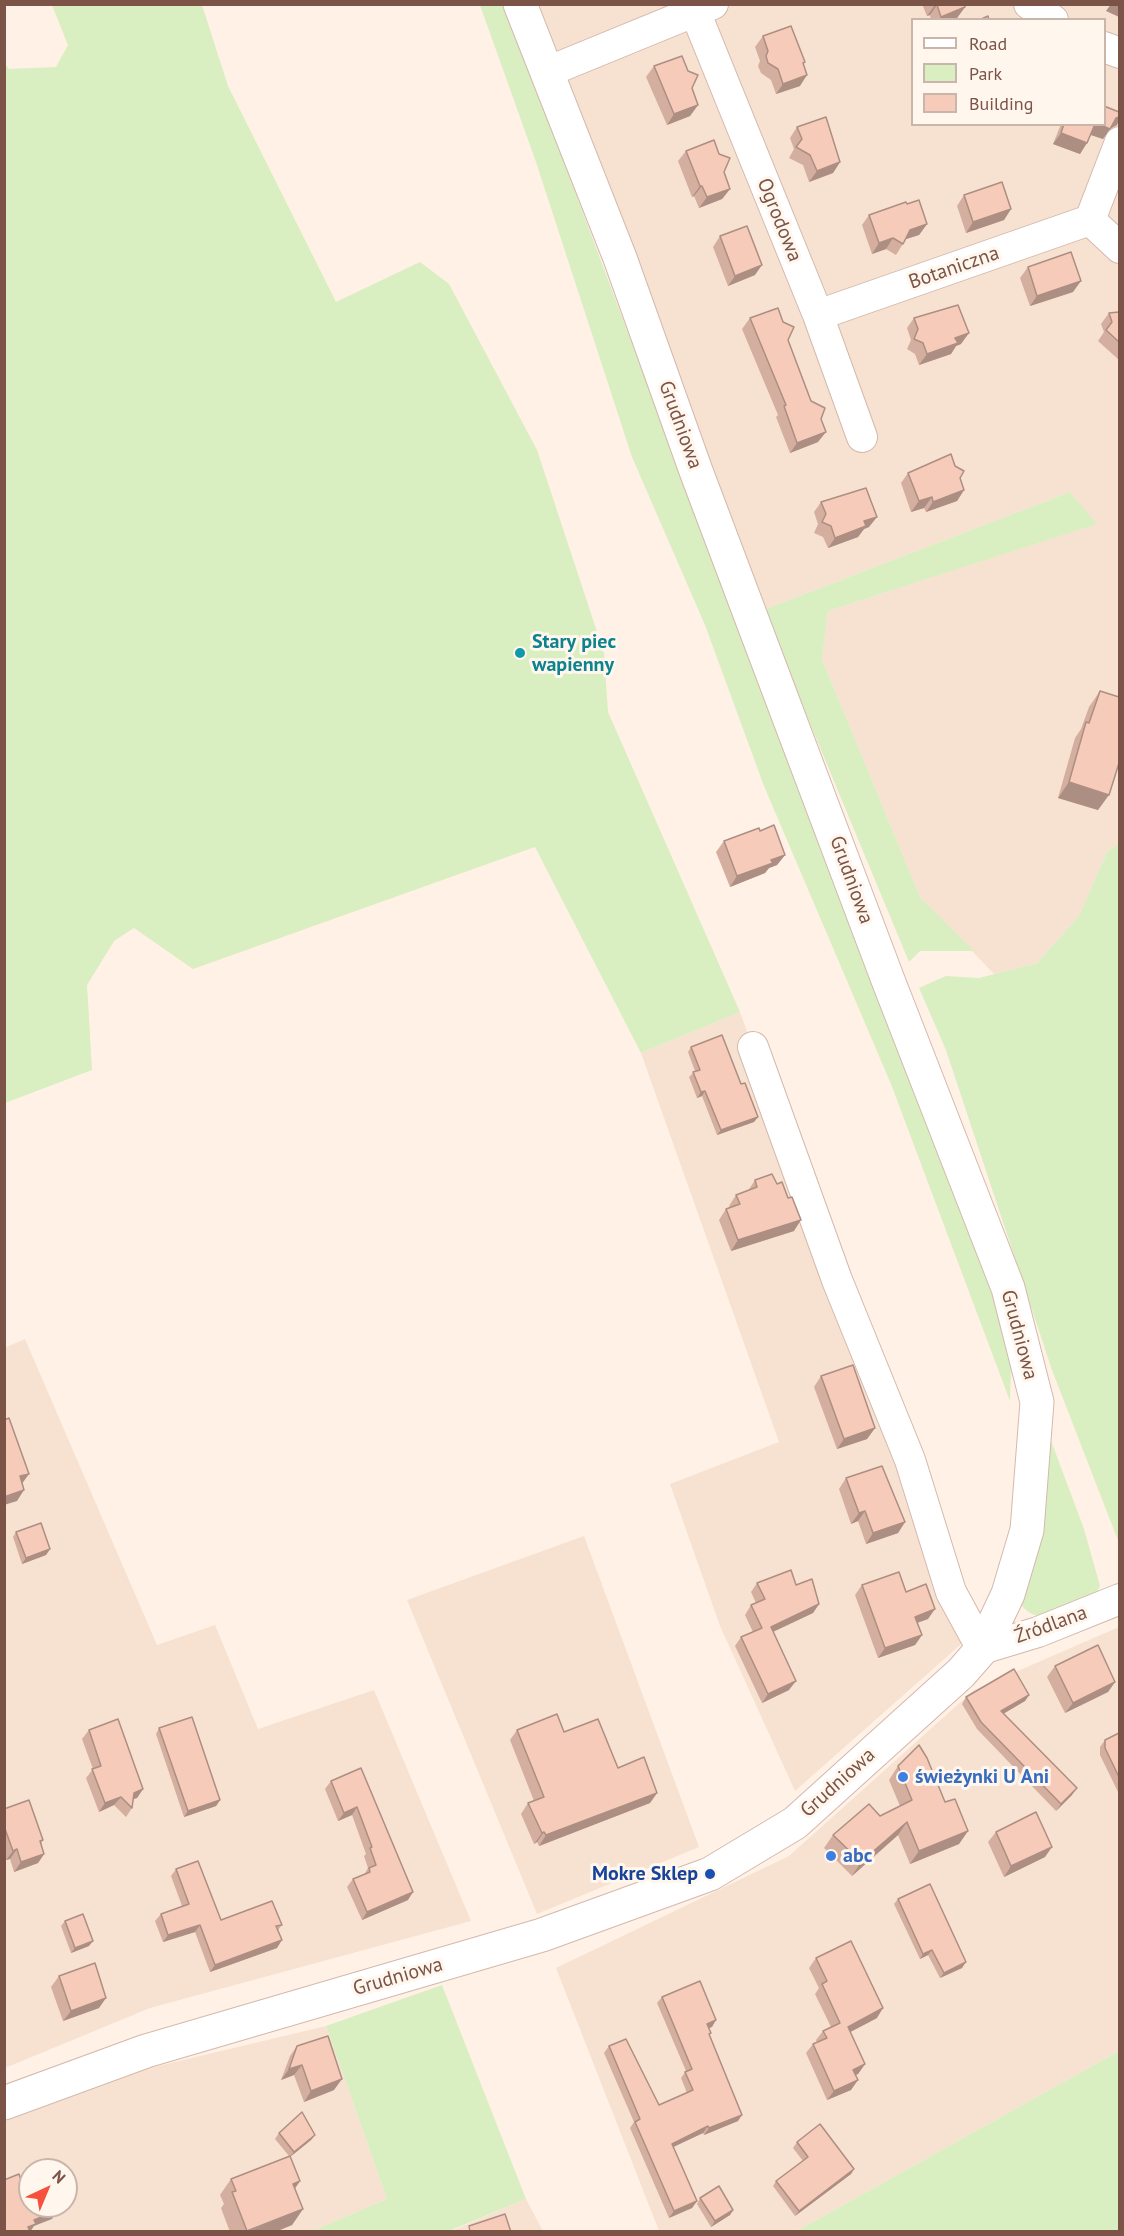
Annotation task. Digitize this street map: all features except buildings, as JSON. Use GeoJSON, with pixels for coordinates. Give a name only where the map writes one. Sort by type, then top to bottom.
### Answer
{"type":"FeatureCollection","features":[{"type":"Feature","properties":{"kind":"street","name":"Grudniowa"},"geometry":{"type":"LineString","coordinates":[[4,2103],[146,2051],[542,1935],[710,1874],[795,1823],[961,1673],[982,1649],[1008,1594],[1027,1530],[1037,1402],[1008,1288],[888,980],[696,471],[620,258],[520,4]]}},
{"type":"Feature","properties":{"kind":"street"},"geometry":{"type":"LineString","coordinates":[[1029,4],[1050,18]]}},
{"type":"Feature","properties":{"kind":"street"},"geometry":{"type":"LineString","coordinates":[[547,72],[700,7]]}},
{"type":"Feature","properties":{"kind":"street","name":"Ogrodowa"},"geometry":{"type":"LineString","coordinates":[[700,7],[818,315],[862,437]]}},
{"type":"Feature","properties":{"kind":"street"},"geometry":{"type":"LineString","coordinates":[[1119,142],[1090,220],[1119,248]]}},
{"type":"Feature","properties":{"kind":"street","name":"Botaniczna"},"geometry":{"type":"LineString","coordinates":[[818,315],[1090,220]]}},
{"type":"Feature","properties":{"kind":"street"},"geometry":{"type":"LineString","coordinates":[[753,1047],[837,1280],[910,1460],[951,1592],[982,1649]]}},
{"type":"Feature","properties":{"kind":"street","name":"Źródlana"},"geometry":{"type":"LineString","coordinates":[[982,1649],[1038,1632],[1119,1599]]}},
{"type":"Feature","properties":{"kind":"shaded area"},"geometry":{"type":"Polygon","coordinates":[[[537,5],[1119,5],[1119,843],[1107,852],[1079,916],[1037,963],[994,974],[920,897],[822,659],[828,611],[1096,524],[1070,492],[763,610],[537,5]]]}},
{"type":"Feature","properties":{"kind":"shaded area"},"geometry":{"type":"Polygon","coordinates":[[[740,1012],[968,1638],[795,1791],[720,1626],[670,1484],[779,1442],[641,1053],[740,1012]]]}},
{"type":"Feature","properties":{"kind":"shaded area"},"geometry":{"type":"Polygon","coordinates":[[[25,1339],[157,1645],[215,1625],[258,1729],[374,1690],[471,1921],[150,2008],[5,2068],[4,1348],[25,1339]]]}},
{"type":"Feature","properties":{"kind":"shaded area"},"geometry":{"type":"Polygon","coordinates":[[[584,1536],[699,1847],[537,1914],[407,1600],[584,1536]]]}},
{"type":"Feature","properties":{"kind":"shaded area"},"geometry":{"type":"Polygon","coordinates":[[[1119,1627],[1119,2051],[797,2231],[659,2231],[556,1968],[789,1856],[974,1690],[1119,1627]]]}},
{"type":"Feature","properties":{"kind":"shaded area"},"geometry":{"type":"Polygon","coordinates":[[[326,2026],[387,2199],[312,2231],[5,2232],[5,2121],[116,2076],[326,2026]]]}},
{"type":"Feature","properties":{"kind":"shaded area"},"geometry":{"type":"Polygon","coordinates":[[[526,2199],[543,2231],[449,2232],[526,2199]]]}},
{"type":"Feature","properties":{"kind":"green space"},"geometry":{"type":"Polygon","coordinates":[[[52,5],[202,5],[228,86],[336,302],[420,262],[449,284],[537,450],[604,653],[608,712],[740,1012],[641,1053],[535,847],[193,969],[134,928],[114,941],[87,985],[92,1070],[5,1103],[4,62],[9,69],[56,67],[68,45],[52,5]]]}},
{"type":"Feature","properties":{"kind":"green space"},"geometry":{"type":"Polygon","coordinates":[[[480,5],[505,5],[766,701],[1004,1325],[1011,1366],[1010,1401],[891,1084],[764,786],[705,625],[632,457],[536,162],[480,5]]]}},
{"type":"Feature","properties":{"kind":"green space"},"geometry":{"type":"Polygon","coordinates":[[[1070,492],[1097,524],[828,611],[822,659],[920,897],[974,951],[920,951],[909,962],[763,610],[1070,492]]]}},
{"type":"Feature","properties":{"kind":"green space"},"geometry":{"type":"Polygon","coordinates":[[[1119,843],[1119,1543],[1052,1370],[946,1050],[919,988],[946,976],[979,978],[1037,963],[1079,916],[1107,852],[1119,843]]]}},
{"type":"Feature","properties":{"kind":"green space"},"geometry":{"type":"Polygon","coordinates":[[[1050,1438],[1084,1529],[1100,1586],[1093,1600],[1046,1617],[1037,1616],[1021,1605],[1050,1438]]]}},
{"type":"Feature","properties":{"kind":"green space"},"geometry":{"type":"Polygon","coordinates":[[[442,1985],[526,2199],[449,2231],[312,2231],[387,2199],[326,2026],[442,1985]]]}},
{"type":"Feature","properties":{"kind":"green space"},"geometry":{"type":"Polygon","coordinates":[[[1119,2051],[1119,2231],[797,2231],[1119,2051]]]}},
{"type":"Feature","properties":{"kind":"place","name":"Stary piec wapienny"},"geometry":{"type":"Point","coordinates":[520,653]}},
{"type":"Feature","properties":{"kind":"place","name":"świeżynki U Ani"},"geometry":{"type":"Point","coordinates":[903,1777]}},
{"type":"Feature","properties":{"kind":"place","name":"abc"},"geometry":{"type":"Point","coordinates":[831,1856]}},
{"type":"Feature","properties":{"kind":"place","name":"Mokre Sklep"},"geometry":{"type":"Point","coordinates":[710,1874]}}]}
